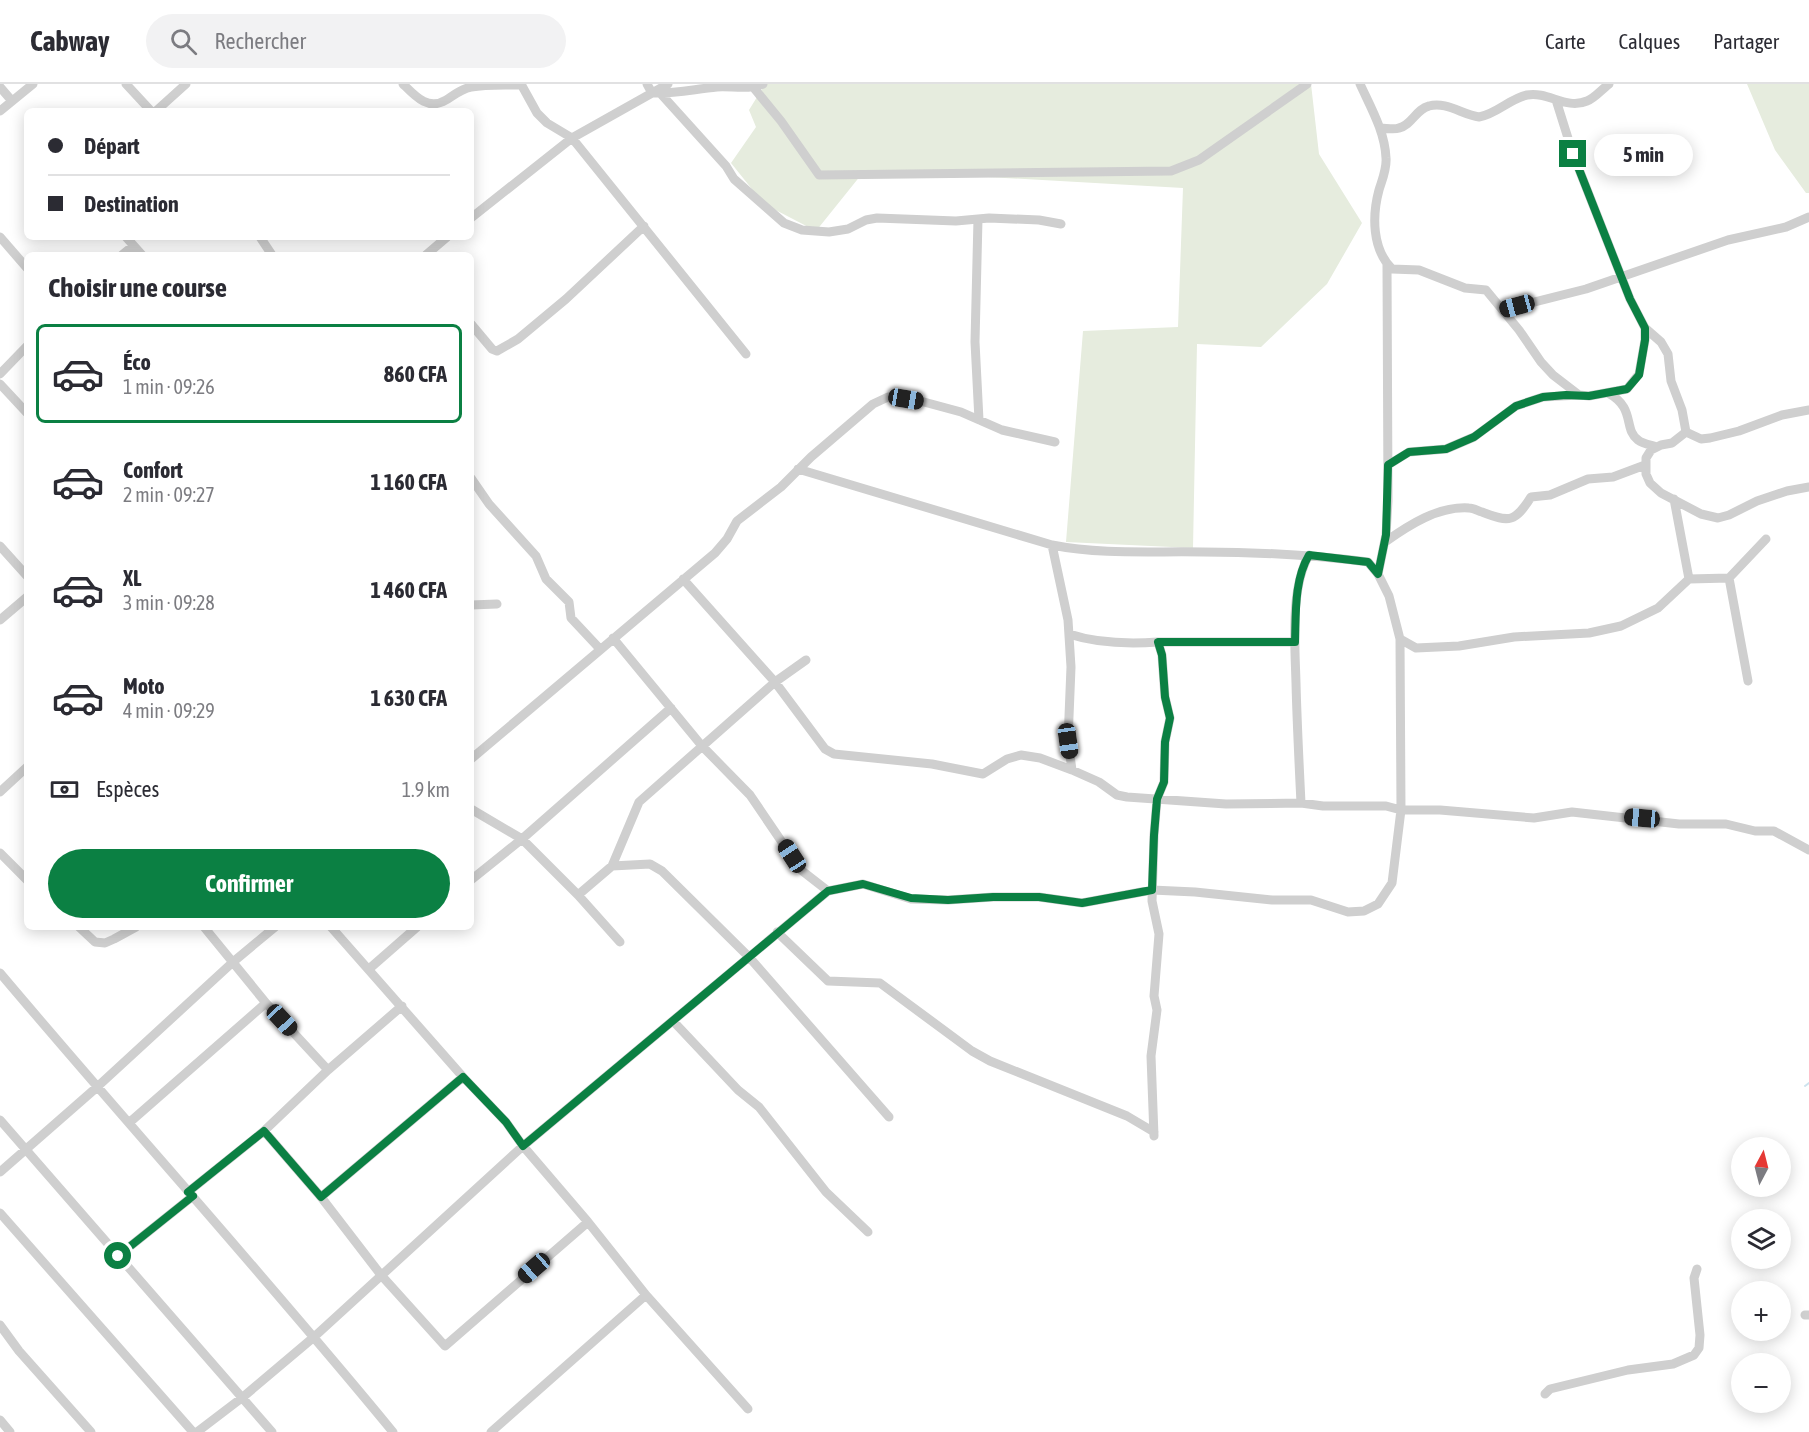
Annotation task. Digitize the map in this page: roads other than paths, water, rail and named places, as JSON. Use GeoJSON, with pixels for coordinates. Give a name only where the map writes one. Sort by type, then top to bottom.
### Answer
{"type":"FeatureCollection","features":[{"type":"Feature","properties":{"kind":"street"},"geometry":{"type":"LineString","coordinates":[[0,111],[33,84]]}},
{"type":"Feature","properties":{"kind":"street"},"geometry":{"type":"LineString","coordinates":[[126,84],[148,108]]}},
{"type":"Feature","properties":{"kind":"street"},"geometry":{"type":"LineString","coordinates":[[159,108],[186,84]]}},
{"type":"Feature","properties":{"kind":"street"},"geometry":{"type":"LineString","coordinates":[[403,84],[422,101],[434,104],[469,87],[521,84],[537,113],[547,123],[572,138],[746,354]]}},
{"type":"Feature","properties":{"kind":"street"},"geometry":{"type":"LineString","coordinates":[[474,216],[572,138],[653,90],[668,84]]}},
{"type":"Feature","properties":{"kind":"street"},"geometry":{"type":"LineString","coordinates":[[653,90],[753,87],[763,84]]}},
{"type":"Feature","properties":{"kind":"street"},"geometry":{"type":"LineString","coordinates":[[753,87],[781,121],[819,175],[831,175],[1171,171],[1199,160],[1307,84]]}},
{"type":"Feature","properties":{"kind":"street"},"geometry":{"type":"LineString","coordinates":[[1360,84],[1380,128],[1387,161],[1379,192],[1374,227],[1383,260],[1392,269],[1419,270],[1465,288],[1486,290],[1519,330],[1540,362],[1579,395]]}},
{"type":"Feature","properties":{"kind":"street"},"geometry":{"type":"LineString","coordinates":[[1380,128],[1398,129],[1430,105],[1438,105],[1479,117],[1486,116],[1527,95],[1541,94],[1567,103],[1580,104],[1591,100],[1609,84]]}},
{"type":"Feature","properties":{"kind":"street"},"geometry":{"type":"LineString","coordinates":[[0,87],[12,101]]}},
{"type":"Feature","properties":{"kind":"street"},"geometry":{"type":"LineString","coordinates":[[653,90],[726,166],[734,179],[784,223],[802,230],[829,232],[848,229],[866,220],[877,218],[956,221],[1039,220],[1061,224]]}},
{"type":"Feature","properties":{"kind":"street"},"geometry":{"type":"LineString","coordinates":[[1556,100],[1573,154],[1621,277],[1645,328],[1661,342],[1668,354],[1671,381],[1682,410],[1686,432]]}},
{"type":"Feature","properties":{"kind":"street"},"geometry":{"type":"LineString","coordinates":[[1503,310],[1586,289],[1728,240],[1786,227],[1809,217]]}},
{"type":"Feature","properties":{"kind":"street"},"geometry":{"type":"LineString","coordinates":[[978,219],[975,342],[979,420]]}},
{"type":"Feature","properties":{"kind":"street"},"geometry":{"type":"LineString","coordinates":[[474,328],[492,349],[497,351],[511,345],[566,299],[644,226]]}},
{"type":"Feature","properties":{"kind":"street"},"geometry":{"type":"LineString","coordinates":[[0,237],[24,265]]}},
{"type":"Feature","properties":{"kind":"street"},"geometry":{"type":"LineString","coordinates":[[128,240],[139,252]]}},
{"type":"Feature","properties":{"kind":"street"},"geometry":{"type":"LineString","coordinates":[[430,252],[444,240]]}},
{"type":"Feature","properties":{"kind":"street"},"geometry":{"type":"LineString","coordinates":[[126,252],[133,246]]}},
{"type":"Feature","properties":{"kind":"street"},"geometry":{"type":"LineString","coordinates":[[1378,574],[1385,542],[1388,465],[1387,265]]}},
{"type":"Feature","properties":{"kind":"street"},"geometry":{"type":"LineString","coordinates":[[1388,465],[1409,452],[1446,449],[1474,437],[1516,406],[1543,397],[1589,396],[1627,389],[1639,375],[1645,328]]}},
{"type":"Feature","properties":{"kind":"street"},"geometry":{"type":"LineString","coordinates":[[0,374],[24,349]]}},
{"type":"Feature","properties":{"kind":"street"},"geometry":{"type":"LineString","coordinates":[[0,384],[24,410]]}},
{"type":"Feature","properties":{"kind":"street"},"geometry":{"type":"LineString","coordinates":[[1608,393],[1620,399],[1628,415],[1632,433],[1639,441],[1657,447]]}},
{"type":"Feature","properties":{"kind":"street"},"geometry":{"type":"LineString","coordinates":[[474,756],[716,553],[737,521],[781,487],[873,404],[888,397],[924,402],[961,412],[1002,430],[1055,442]]}},
{"type":"Feature","properties":{"kind":"street"},"geometry":{"type":"LineString","coordinates":[[1686,432],[1701,439],[1710,438],[1739,431],[1782,415],[1809,410]]}},
{"type":"Feature","properties":{"kind":"street"},"geometry":{"type":"LineString","coordinates":[[1686,432],[1672,443],[1651,450],[1646,458],[1646,474],[1650,483],[1661,493],[1701,514],[1718,518],[1767,498],[1809,487]]}},
{"type":"Feature","properties":{"kind":"street"},"geometry":{"type":"LineString","coordinates":[[1385,542],[1408,525],[1431,515],[1471,507],[1499,519],[1510,519],[1521,513],[1531,497],[1550,495],[1588,479],[1614,477],[1645,465]]}},
{"type":"Feature","properties":{"kind":"street"},"geometry":{"type":"LineString","coordinates":[[0,1213],[195,1432],[243,1397],[314,1337],[523,1146],[828,891],[863,884],[911,898],[948,900],[1039,897],[1082,903],[1152,890],[1272,900],[1311,900],[1348,912],[1364,911],[1378,904],[1392,883],[1401,810],[1400,639],[1389,596],[1378,574],[1368,562],[1309,555],[1114,552],[1074,549],[1052,545],[798,470]]}},
{"type":"Feature","properties":{"kind":"street"},"geometry":{"type":"LineString","coordinates":[[474,482],[489,504],[536,556],[546,579],[569,602],[571,618],[600,649]]}},
{"type":"Feature","properties":{"kind":"street"},"geometry":{"type":"LineString","coordinates":[[1674,500],[1689,579]]}},
{"type":"Feature","properties":{"kind":"street"},"geometry":{"type":"LineString","coordinates":[[1400,639],[1416,648],[1459,645],[1514,637],[1589,633],[1621,626],[1658,608],[1689,579],[1729,578],[1766,539]]}},
{"type":"Feature","properties":{"kind":"street"},"geometry":{"type":"LineString","coordinates":[[1052,545],[1068,620],[1071,667],[1068,741],[1072,770]]}},
{"type":"Feature","properties":{"kind":"street"},"geometry":{"type":"LineString","coordinates":[[0,546],[24,573]]}},
{"type":"Feature","properties":{"kind":"street"},"geometry":{"type":"LineString","coordinates":[[1301,803],[1295,642],[1300,578],[1302,566],[1309,555]]}},
{"type":"Feature","properties":{"kind":"street"},"geometry":{"type":"LineString","coordinates":[[1729,578],[1748,681]]}},
{"type":"Feature","properties":{"kind":"street"},"geometry":{"type":"LineString","coordinates":[[683,579],[775,682],[825,749],[834,754],[932,764],[983,774],[1007,759],[1021,755],[1040,758],[1072,770],[1099,782],[1117,795],[1157,799],[1226,804],[1301,803],[1323,806],[1386,806],[1401,810],[1440,810],[1534,818],[1572,812],[1679,824],[1726,824],[1755,831],[1774,831],[1809,850]]}},
{"type":"Feature","properties":{"kind":"street"},"geometry":{"type":"LineString","coordinates":[[0,620],[24,600]]}},
{"type":"Feature","properties":{"kind":"street"},"geometry":{"type":"LineString","coordinates":[[474,605],[497,604]]}},
{"type":"Feature","properties":{"kind":"street"},"geometry":{"type":"LineString","coordinates":[[1069,634],[1084,639],[1144,643],[1295,642]]}},
{"type":"Feature","properties":{"kind":"street"},"geometry":{"type":"LineString","coordinates":[[614,639],[702,746],[750,795],[801,870],[828,891]]}},
{"type":"Feature","properties":{"kind":"street"},"geometry":{"type":"LineString","coordinates":[[777,932],[828,981],[880,983],[972,1051],[990,1061],[1127,1116],[1154,1134],[1151,1056],[1157,1010],[1155,996],[1159,934],[1152,901],[1154,835],[1157,799],[1164,782],[1165,742],[1170,718],[1165,697],[1162,655],[1158,642]]}},
{"type":"Feature","properties":{"kind":"street"},"geometry":{"type":"LineString","coordinates":[[578,895],[612,866],[639,802],[775,682],[806,660]]}},
{"type":"Feature","properties":{"kind":"street"},"geometry":{"type":"LineString","coordinates":[[474,878],[522,839],[671,708]]}},
{"type":"Feature","properties":{"kind":"street"},"geometry":{"type":"LineString","coordinates":[[0,792],[24,769]]}},
{"type":"Feature","properties":{"kind":"street"},"geometry":{"type":"LineString","coordinates":[[474,811],[522,839],[578,895],[620,942]]}},
{"type":"Feature","properties":{"kind":"street"},"geometry":{"type":"LineString","coordinates":[[0,853],[24,877]]}},
{"type":"Feature","properties":{"kind":"street"},"geometry":{"type":"LineString","coordinates":[[612,866],[650,864],[662,871],[749,957],[889,1117]]}},
{"type":"Feature","properties":{"kind":"street"},"geometry":{"type":"LineString","coordinates":[[82,930],[95,942],[105,943],[130,930]]}},
{"type":"Feature","properties":{"kind":"street"},"geometry":{"type":"LineString","coordinates":[[206,930],[266,1003],[328,1070]]}},
{"type":"Feature","properties":{"kind":"street"},"geometry":{"type":"LineString","coordinates":[[0,1172],[271,930]]}},
{"type":"Feature","properties":{"kind":"street"},"geometry":{"type":"LineString","coordinates":[[334,930],[463,1077],[506,1122],[523,1146],[646,1295],[748,1409]]}},
{"type":"Feature","properties":{"kind":"street"},"geometry":{"type":"LineString","coordinates":[[369,969],[414,930]]}},
{"type":"Feature","properties":{"kind":"street"},"geometry":{"type":"LineString","coordinates":[[0,973],[96,1088],[130,1122],[393,1432]]}},
{"type":"Feature","properties":{"kind":"street"},"geometry":{"type":"LineString","coordinates":[[130,1122],[266,1003]]}},
{"type":"Feature","properties":{"kind":"street"},"geometry":{"type":"LineString","coordinates":[[118,1256],[264,1131],[328,1070],[402,1006]]}},
{"type":"Feature","properties":{"kind":"street"},"geometry":{"type":"LineString","coordinates":[[673,1021],[738,1090],[759,1107],[826,1192],[868,1232]]}},
{"type":"Feature","properties":{"kind":"street"},"geometry":{"type":"LineString","coordinates":[[321,1197],[463,1077]]}},
{"type":"Feature","properties":{"kind":"street"},"geometry":{"type":"LineString","coordinates":[[0,1120],[272,1432]]}},
{"type":"Feature","properties":{"kind":"street"},"geometry":{"type":"LineString","coordinates":[[264,1131],[321,1197],[381,1275],[445,1346],[588,1222]]}},
{"type":"Feature","properties":{"kind":"street"},"geometry":{"type":"LineString","coordinates":[[1545,1394],[1550,1389],[1628,1370],[1673,1364],[1694,1355],[1699,1348],[1700,1335],[1694,1278],[1697,1269]]}},
{"type":"Feature","properties":{"kind":"street"},"geometry":{"type":"LineString","coordinates":[[491,1432],[646,1295]]}},
{"type":"Feature","properties":{"kind":"street"},"geometry":{"type":"LineString","coordinates":[[0,1325],[19,1351],[91,1432]]}},
{"type":"Feature","properties":{"kind":"street"},"geometry":{"type":"LineString","coordinates":[[0,1420],[10,1432]]}},
{"type":"Feature","properties":{"kind":"waterway"},"geometry":{"type":"LineString","coordinates":[[1805,1086],[1809,1083]]}}]}
